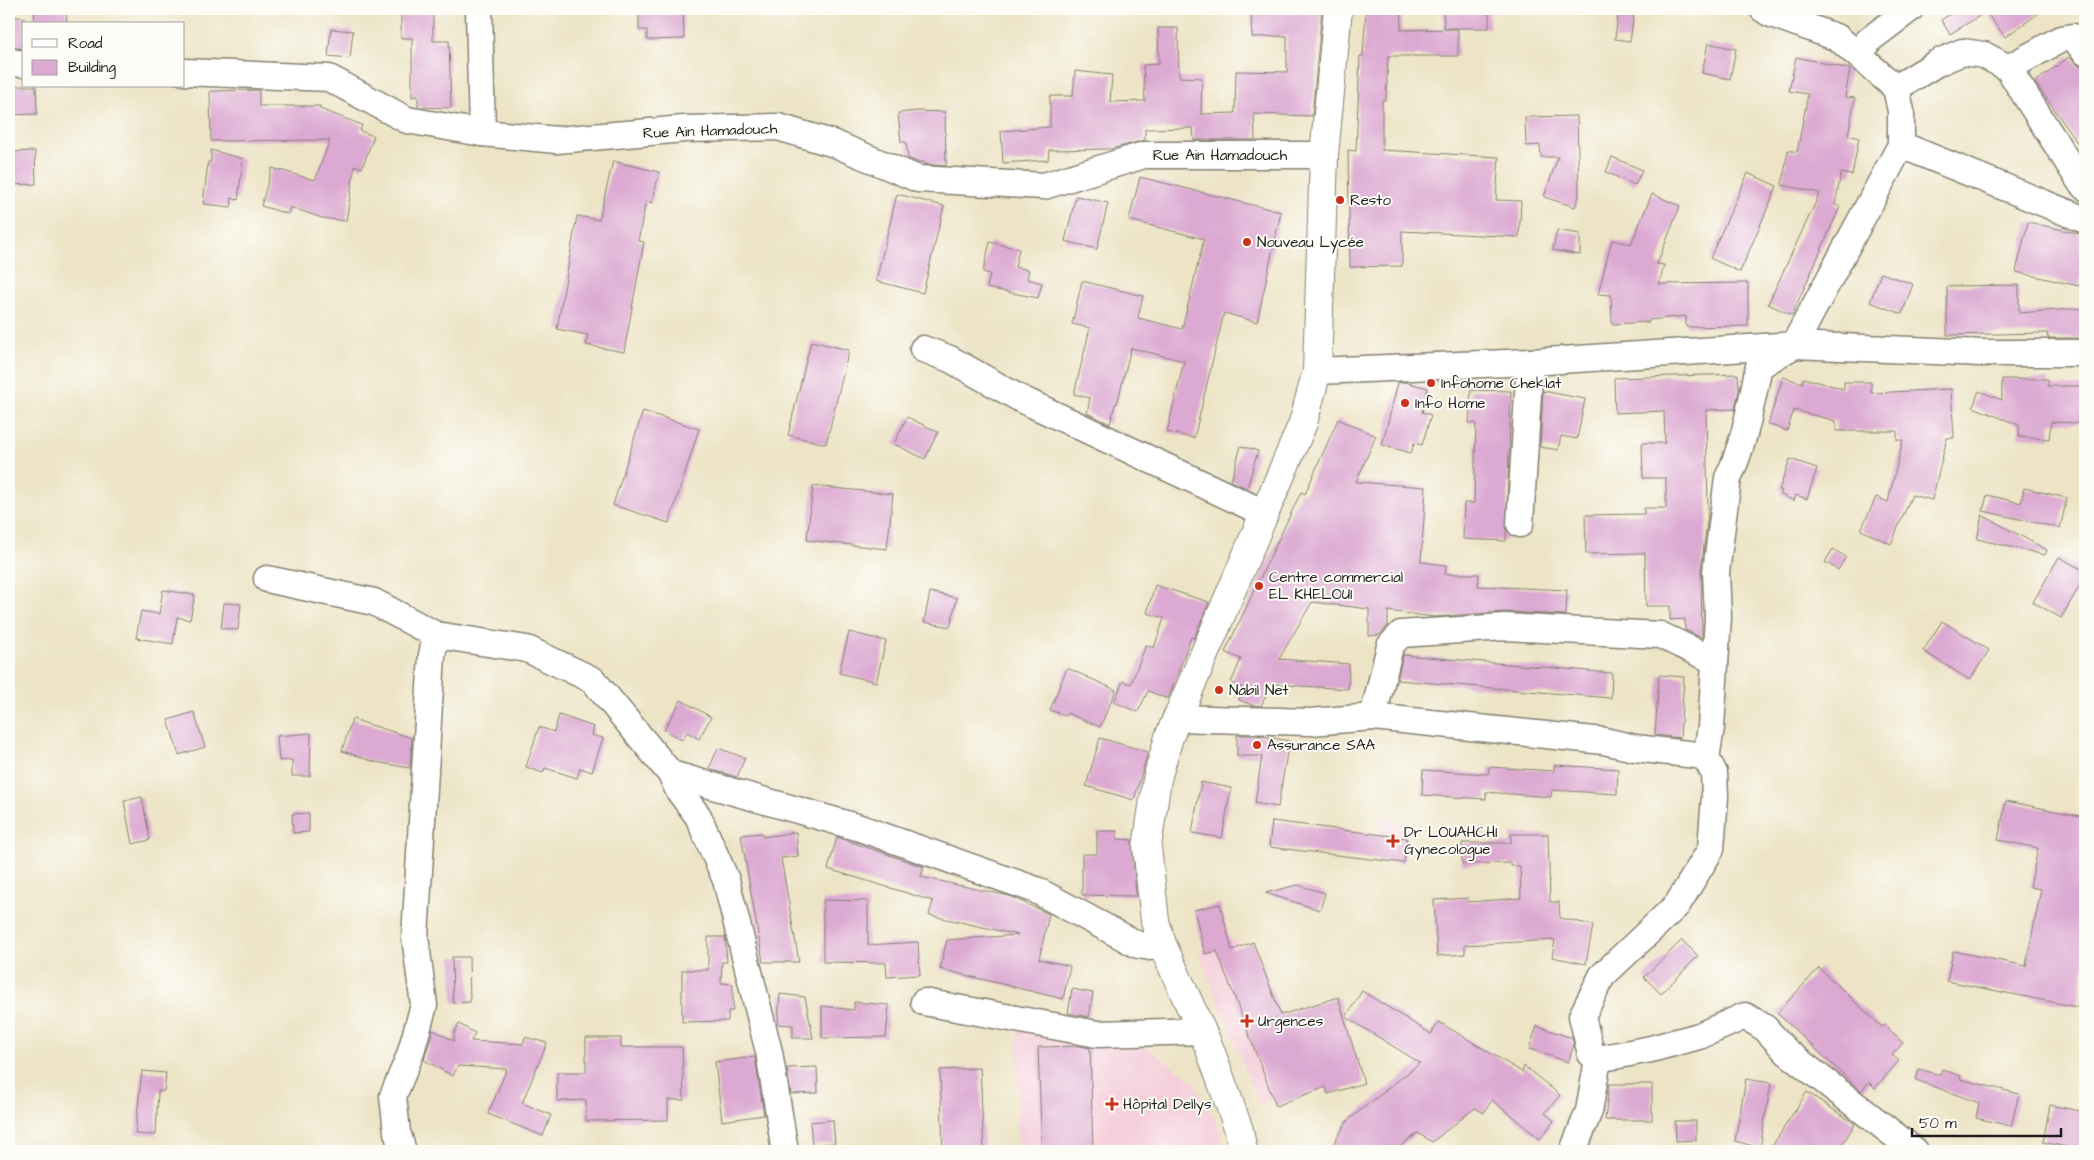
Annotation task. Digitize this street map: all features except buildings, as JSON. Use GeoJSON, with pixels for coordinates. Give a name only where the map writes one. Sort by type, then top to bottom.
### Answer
{"type":"FeatureCollection","features":[{"type":"Feature","properties":{"kind":"main road"},"geometry":{"type":"LineString","coordinates":[[1244,1151],[1239,1130],[1202,1031],[1162,944],[1155,921],[1147,847],[1157,779],[1176,718],[1303,423],[1317,371],[1324,155],[1338,9]]}},
{"type":"Feature","properties":{"kind":"street"},"geometry":{"type":"LineString","coordinates":[[478,9],[482,133]]}},
{"type":"Feature","properties":{"kind":"street"},"geometry":{"type":"LineString","coordinates":[[1706,760],[1711,727],[1718,617],[1716,572],[1728,478],[1735,464],[1747,423],[1759,366],[1794,345],[1901,145],[1901,111],[1896,88],[1817,19],[1769,13],[1763,9]]}},
{"type":"Feature","properties":{"kind":"street"},"geometry":{"type":"LineString","coordinates":[[1860,55],[1868,40],[1910,9]]}},
{"type":"Feature","properties":{"kind":"street"},"geometry":{"type":"LineString","coordinates":[[2008,68],[2061,39],[2073,37],[2085,52]]}},
{"type":"Feature","properties":{"kind":"street"},"geometry":{"type":"LineString","coordinates":[[1896,88],[1937,63],[1962,52],[1984,55],[2008,68],[2080,183],[2085,187]]}},
{"type":"Feature","properties":{"kind":"street"},"geometry":{"type":"LineString","coordinates":[[9,62],[22,64]]}},
{"type":"Feature","properties":{"kind":"street","name":"Rue Ain Hamadouch"},"geometry":{"type":"LineString","coordinates":[[185,72],[330,78],[407,120],[482,133],[557,140],[684,129],[778,127],[835,144],[918,179],[1044,186],[1144,155],[1324,155]]}},
{"type":"Feature","properties":{"kind":"street"},"geometry":{"type":"LineString","coordinates":[[1901,145],[2085,220]]}},
{"type":"Feature","properties":{"kind":"street"},"geometry":{"type":"LineString","coordinates":[[1317,371],[1530,362],[1794,345],[1981,353],[2085,352]]}},
{"type":"Feature","properties":{"kind":"street"},"geometry":{"type":"LineString","coordinates":[[923,350],[950,359],[1019,398],[1264,513]]}},
{"type":"Feature","properties":{"kind":"street"},"geometry":{"type":"LineString","coordinates":[[1520,524],[1530,362]]}},
{"type":"Feature","properties":{"kind":"street"},"geometry":{"type":"LineString","coordinates":[[267,579],[374,602],[436,635],[527,649],[593,680],[671,774],[679,792],[698,816],[726,880],[769,1052],[785,1151]]}},
{"type":"Feature","properties":{"kind":"street"},"geometry":{"type":"LineString","coordinates":[[1373,717],[1390,646],[1401,634],[1505,627],[1660,635],[1714,661]]}},
{"type":"Feature","properties":{"kind":"street"},"geometry":{"type":"LineString","coordinates":[[403,1151],[397,1132],[393,1096],[410,1056],[424,1005],[415,937],[432,655],[436,635]]}},
{"type":"Feature","properties":{"kind":"street"},"geometry":{"type":"LineString","coordinates":[[1176,718],[1310,722],[1373,717],[1604,741],[1634,748],[1705,756],[1714,773],[1715,796],[1711,849],[1677,905],[1602,976],[1582,1016],[1591,1054],[1598,1059],[1651,1049],[1699,1036],[1745,1016],[1764,1028],[1787,1052],[1915,1151]]}},
{"type":"Feature","properties":{"kind":"street"},"geometry":{"type":"LineString","coordinates":[[671,774],[860,828],[1036,890],[1138,945],[1150,947],[1162,944]]}},
{"type":"Feature","properties":{"kind":"street"},"geometry":{"type":"LineString","coordinates":[[924,1002],[1097,1034],[1202,1031]]}},
{"type":"Feature","properties":{"kind":"street"},"geometry":{"type":"LineString","coordinates":[[1573,1151],[1589,1111],[1598,1059]]}},
{"type":"Feature","properties":{"kind":"shaded area","name":"Dr LOUAHCHI Gynecologue"},"geometry":{"type":"Polygon","coordinates":[[[1381,818],[1408,822],[1404,863],[1378,860],[1381,818]]]}},
{"type":"Feature","properties":{"kind":"shaded area","name":"Urgences"},"geometry":{"type":"Polygon","coordinates":[[[1235,938],[1296,1089],[1259,1104],[1199,953],[1235,938]]]}},
{"type":"Feature","properties":{"kind":"shaded area","name":"Hôpital Dellys"},"geometry":{"type":"Polygon","coordinates":[[[1018,1029],[1122,1029],[1194,1082],[1218,1126],[1224,1151],[1017,1151],[1018,1029]]]}},
{"type":"Feature","properties":{"kind":"place","name":"Resto"},"geometry":{"type":"Point","coordinates":[1340,200]}},
{"type":"Feature","properties":{"kind":"place","name":"Nouveau Lycée"},"geometry":{"type":"Point","coordinates":[1247,242]}},
{"type":"Feature","properties":{"kind":"place","name":"Infohome Cheklat"},"geometry":{"type":"Point","coordinates":[1431,383]}},
{"type":"Feature","properties":{"kind":"place","name":"Info Home"},"geometry":{"type":"Point","coordinates":[1405,403]}},
{"type":"Feature","properties":{"kind":"place","name":"Centre commercial EL KHELOUI"},"geometry":{"type":"Point","coordinates":[1259,586]}},
{"type":"Feature","properties":{"kind":"place","name":"Nabil Net"},"geometry":{"type":"Point","coordinates":[1219,690]}},
{"type":"Feature","properties":{"kind":"place","name":"Assurance SAA"},"geometry":{"type":"Point","coordinates":[1257,745]}},
{"type":"Feature","properties":{"kind":"place","name":"Dr LOUAHCHI Gynecologue"},"geometry":{"type":"Point","coordinates":[1393,841]}},
{"type":"Feature","properties":{"kind":"place","name":"Urgences"},"geometry":{"type":"Point","coordinates":[1247,1021]}},
{"type":"Feature","properties":{"kind":"place","name":"Hôpital Dellys"},"geometry":{"type":"Point","coordinates":[1112,1104]}}]}
